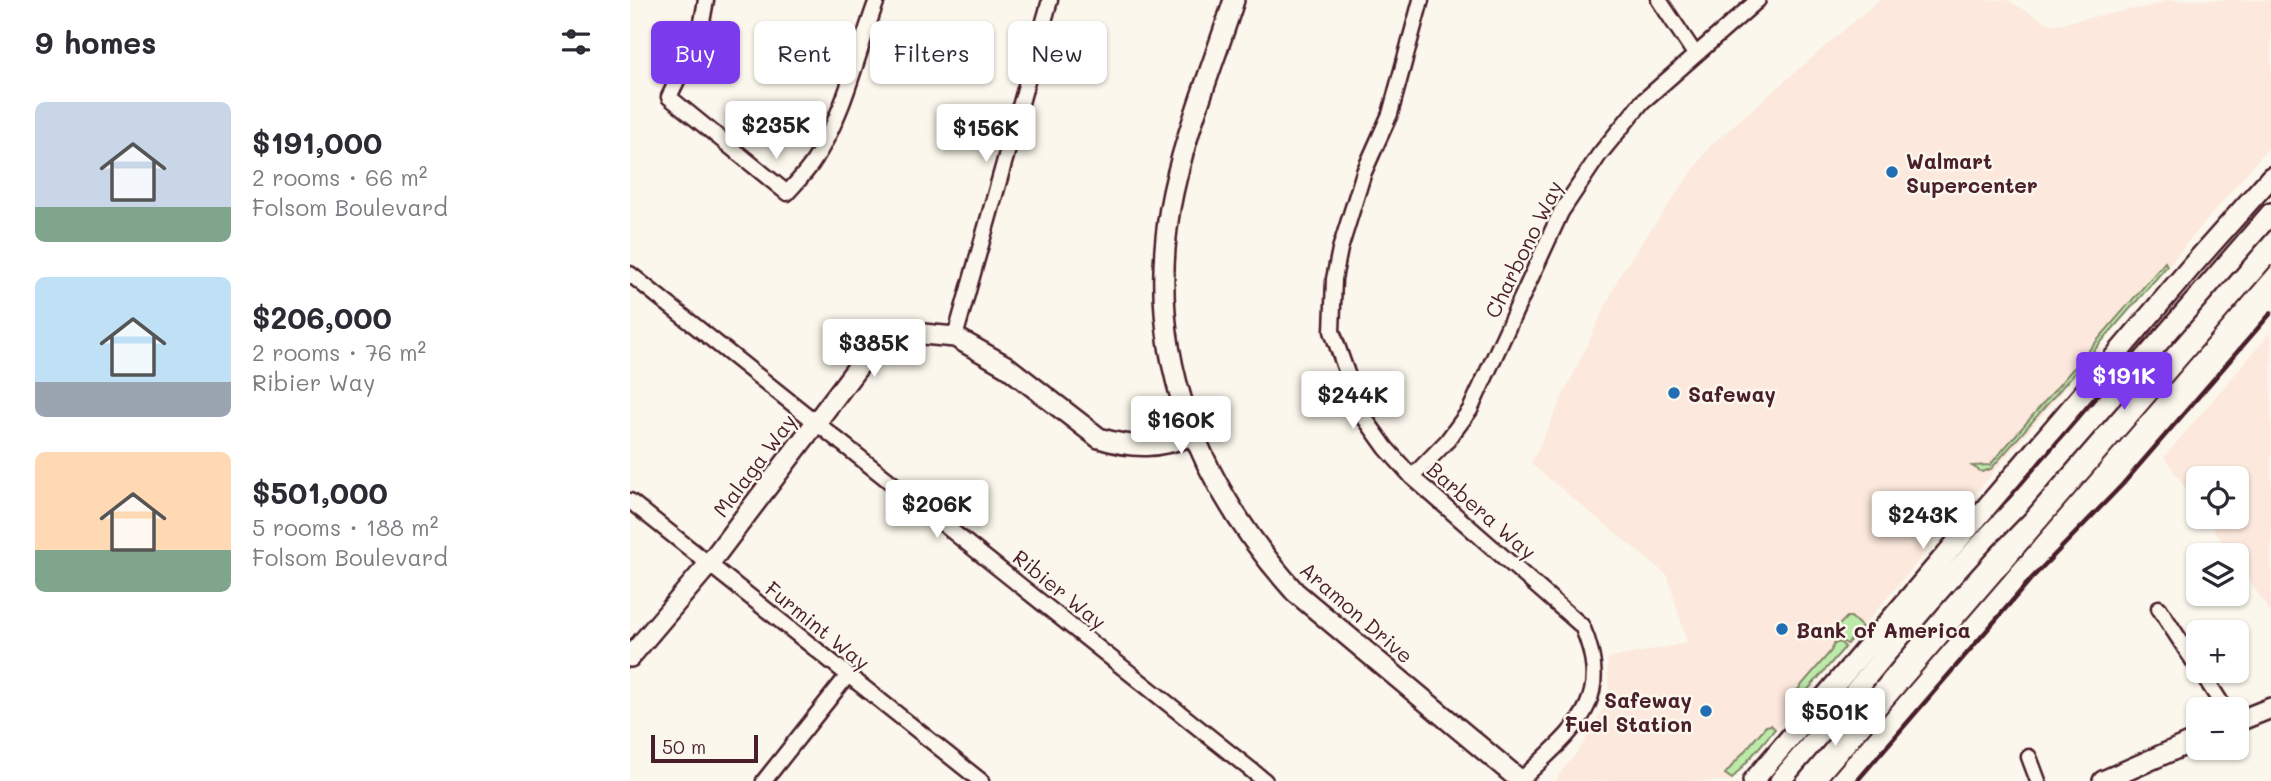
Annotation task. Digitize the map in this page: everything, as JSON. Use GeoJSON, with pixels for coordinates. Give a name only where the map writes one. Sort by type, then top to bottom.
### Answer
{"type":"FeatureCollection","features":[{"type":"Feature","properties":{"kind":"street"},"geometry":{"type":"LineString","coordinates":[[706,0],[700,33],[669,97],[787,193],[814,160],[831,129],[852,78],[877,0]]}},
{"type":"Feature","properties":{"kind":"street"},"geometry":{"type":"LineString","coordinates":[[955,337],[1050,0]]}},
{"type":"Feature","properties":{"kind":"street","name":"Aramon Drive"},"geometry":{"type":"LineString","coordinates":[[1234,0],[1170,208],[1165,313],[1174,377],[1193,435],[1240,523],[1266,559],[1295,592],[1520,781]]}},
{"type":"Feature","properties":{"kind":"street","name":"Barbera Way"},"geometry":{"type":"LineString","coordinates":[[1421,0],[1390,114],[1364,172],[1340,248],[1334,279],[1332,331],[1361,413],[1385,448],[1412,477],[1582,626],[1590,644],[1595,681],[1577,726],[1520,781]]}},
{"type":"Feature","properties":{"kind":"street"},"geometry":{"type":"LineString","coordinates":[[1659,0],[1671,22],[1695,54]]}},
{"type":"Feature","properties":{"kind":"street","name":"Charbono Way"},"geometry":{"type":"LineString","coordinates":[[1412,477],[1447,441],[1470,410],[1537,260],[1578,184],[1642,102],[1758,0]]}},
{"type":"Feature","properties":{"kind":"street"},"geometry":{"type":"LineString","coordinates":[[1753,781],[2191,267],[2271,177]]}},
{"type":"Feature","properties":{"kind":"street"},"geometry":{"type":"LineString","coordinates":[[1780,781],[1838,714],[1856,687],[1969,556],[2017,506],[2271,213]]}},
{"type":"Feature","properties":{"kind":"street","name":"Ribier Way"},"geometry":{"type":"LineString","coordinates":[[630,274],[1265,781]]}},
{"type":"Feature","properties":{"kind":"street","name":"Malaga Way"},"geometry":{"type":"LineString","coordinates":[[630,657],[709,564],[815,420],[864,359],[894,340],[912,333],[955,337],[1006,366],[1099,438],[1153,447],[1193,435]]}},
{"type":"Feature","properties":{"kind":"street","name":"Furmint Way"},"geometry":{"type":"LineString","coordinates":[[630,501],[981,781]]}},
{"type":"Feature","properties":{"kind":"street"},"geometry":{"type":"LineString","coordinates":[[2159,608],[2186,649]]}},
{"type":"Feature","properties":{"kind":"street"},"geometry":{"type":"LineString","coordinates":[[765,781],[848,675]]}},
{"type":"Feature","properties":{"kind":"street"},"geometry":{"type":"LineString","coordinates":[[2249,717],[2271,708]]}},
{"type":"Feature","properties":{"kind":"street"},"geometry":{"type":"LineString","coordinates":[[2114,779],[2186,745]]}},
{"type":"Feature","properties":{"kind":"street"},"geometry":{"type":"LineString","coordinates":[[2029,757],[2038,781]]}},
{"type":"Feature","properties":{"kind":"shaded area"},"geometry":{"type":"Polygon","coordinates":[[[1879,0],[2007,0],[2052,25],[2161,4],[2165,0],[2271,0],[2271,144],[1732,781],[1557,781],[1582,746],[1609,698],[1607,659],[1687,643],[1668,576],[1531,464],[1622,271],[1711,145],[1879,0]]]}},
{"type":"Feature","properties":{"kind":"shaded area"},"geometry":{"type":"Polygon","coordinates":[[[2271,332],[2271,613],[2249,580],[2249,543],[2223,543],[2214,529],[2249,529],[2249,466],[2186,466],[2186,489],[2164,457],[2271,332]]]}},
{"type":"Feature","properties":{"kind":"green space"},"geometry":{"type":"Polygon","coordinates":[[[2165,262],[2167,266],[1991,469],[1982,472],[1972,466],[1990,465],[2165,262]]]}},
{"type":"Feature","properties":{"kind":"green space"},"geometry":{"type":"Polygon","coordinates":[[[1847,617],[1851,617],[1862,627],[1847,644],[1837,638],[1835,629],[1847,617]]]}},
{"type":"Feature","properties":{"kind":"green space"},"geometry":{"type":"Polygon","coordinates":[[[1840,642],[1845,647],[1792,708],[1787,702],[1834,644],[1840,642]]]}},
{"type":"Feature","properties":{"kind":"green space"},"geometry":{"type":"Polygon","coordinates":[[[1771,725],[1775,729],[1732,779],[1725,774],[1766,726],[1771,725]]]}},
{"type":"Feature","properties":{"kind":"tram line"},"geometry":{"type":"LineString","coordinates":[[1827,781],[2271,266]]}},
{"type":"Feature","properties":{"kind":"railway"},"geometry":{"type":"LineString","coordinates":[[1857,781],[2031,579],[2122,485],[2271,313]]}},
{"type":"Feature","properties":{"kind":"place","name":"Walmart Supercenter"},"geometry":{"type":"Point","coordinates":[1892,172]}},
{"type":"Feature","properties":{"kind":"place","name":"Safeway"},"geometry":{"type":"Point","coordinates":[1674,393]}},
{"type":"Feature","properties":{"kind":"place","name":"Bank of America"},"geometry":{"type":"Point","coordinates":[1782,629]}},
{"type":"Feature","properties":{"kind":"place","name":"Safeway Fuel Station"},"geometry":{"type":"Point","coordinates":[1706,711]}}]}
